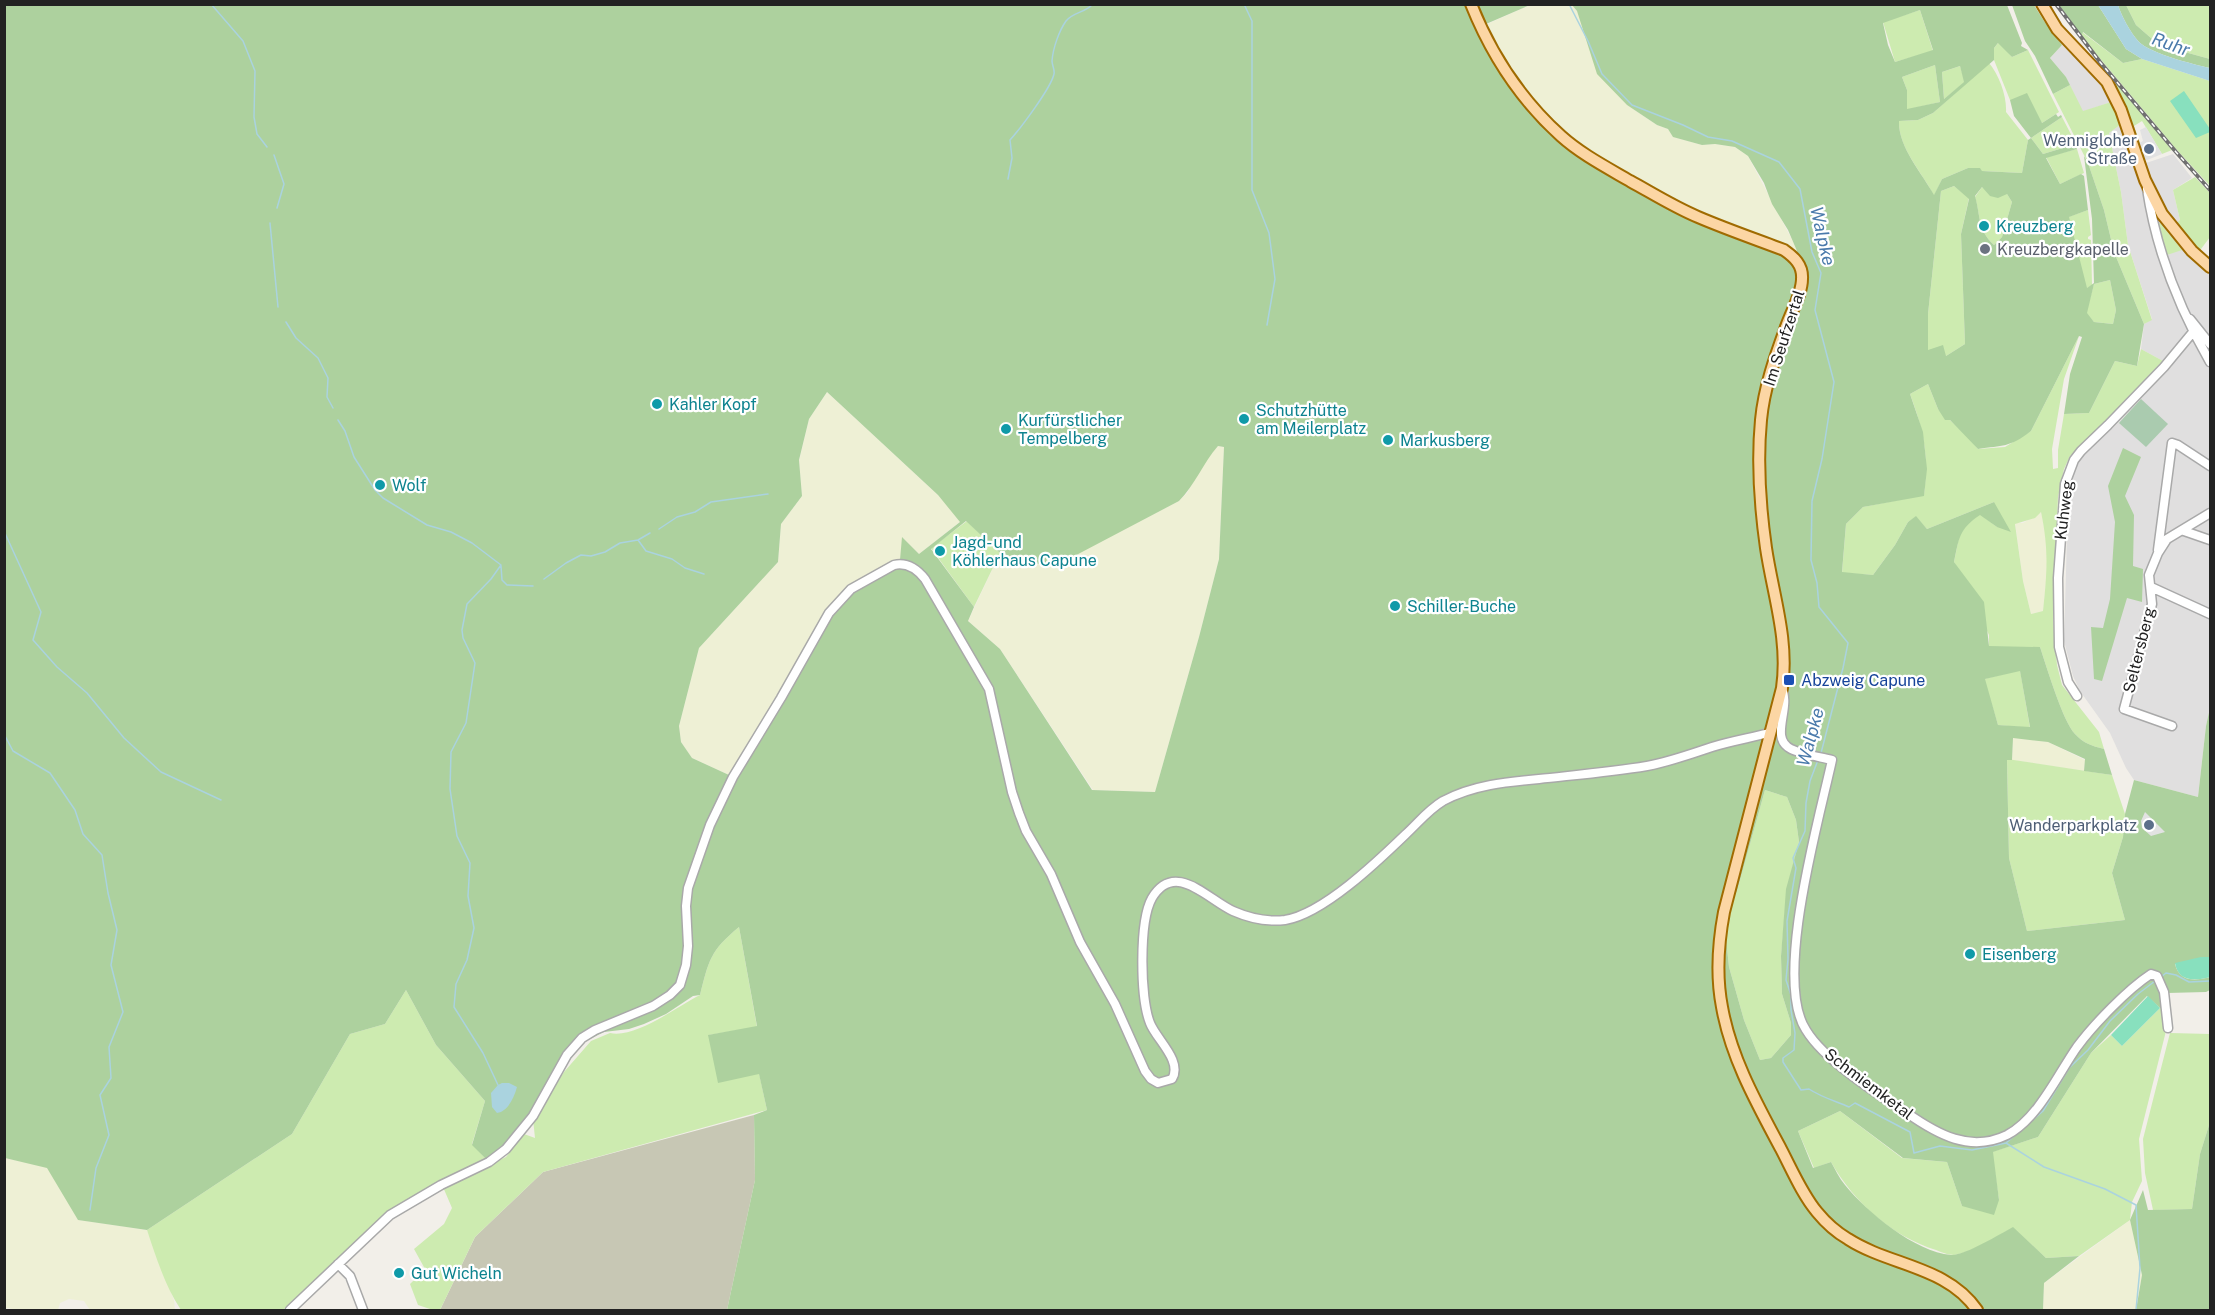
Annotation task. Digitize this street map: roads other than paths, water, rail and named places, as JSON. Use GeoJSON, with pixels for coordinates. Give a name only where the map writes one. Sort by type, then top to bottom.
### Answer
{"type":"FeatureCollection","features":[{"type":"Feature","properties":{"kind":"main road","name":"Im Seufzertal"},"geometry":{"type":"LineString","coordinates":[[1472,4],[1489,41],[1510,77],[1539,114],[1563,137],[1612,171],[1673,205],[1784,250],[1795,258],[1799,265],[1802,281],[1777,351],[1761,419],[1761,504],[1766,549],[1785,650],[1782,688],[1730,885],[1719,944],[1720,994],[1732,1046],[1746,1082],[1810,1203],[1826,1222],[1843,1236],[1859,1245],[1946,1281],[1964,1294],[1977,1311]]}},
{"type":"Feature","properties":{"kind":"main road"},"geometry":{"type":"LineString","coordinates":[[2042,4],[2057,29],[2100,73],[2111,88],[2121,110],[2157,216],[2211,267]]}},
{"type":"Feature","properties":{"kind":"street"},"geometry":{"type":"LineString","coordinates":[[2157,216],[2182,308],[2211,362]]}},
{"type":"Feature","properties":{"kind":"street"},"geometry":{"type":"LineString","coordinates":[[2182,308],[2211,344]]}},
{"type":"Feature","properties":{"kind":"street","name":"Kuhweg"},"geometry":{"type":"LineString","coordinates":[[2077,696],[2068,682],[2060,647],[2058,578],[2065,484],[2074,460],[2081,451],[2164,367],[2193,332]]}},
{"type":"Feature","properties":{"kind":"street","name":"Seltersberg"},"geometry":{"type":"LineString","coordinates":[[2172,726],[2124,709],[2152,604],[2149,575],[2158,553],[2172,443],[2211,466]]}},
{"type":"Feature","properties":{"kind":"street"},"geometry":{"type":"LineString","coordinates":[[2158,553],[2167,539],[2211,513]]}},
{"type":"Feature","properties":{"kind":"street"},"geometry":{"type":"LineString","coordinates":[[2184,531],[2211,540]]}},
{"type":"Feature","properties":{"kind":"street"},"geometry":{"type":"LineString","coordinates":[[290,1311],[397,1210],[441,1185],[489,1162],[506,1149],[532,1116],[571,1049],[582,1038],[595,1030],[653,1006],[675,990],[682,979],[686,965],[689,882],[719,804],[823,622],[835,605],[856,586],[894,565],[911,566],[925,579],[989,689],[1012,792],[1026,831],[1051,874],[1083,947],[1115,1004],[1145,1071],[1151,1079],[1158,1083],[1172,1079],[1175,1071],[1170,1056],[1152,1028],[1147,1013],[1143,942],[1147,910],[1156,892],[1165,885],[1175,881],[1187,883],[1224,907],[1249,917],[1277,921],[1296,918],[1317,908],[1353,881],[1430,811],[1457,795],[1484,786],[1516,780],[1647,766],[1714,746],[1769,733]]}},
{"type":"Feature","properties":{"kind":"street"},"geometry":{"type":"LineString","coordinates":[[2151,587],[2211,614]]}},
{"type":"Feature","properties":{"kind":"street","name":"Schmiemketal"},"geometry":{"type":"LineString","coordinates":[[1782,688],[1786,705],[1781,724],[1782,742],[1791,749],[1832,760],[1795,948],[1794,998],[1805,1029],[1828,1055],[1895,1106],[1936,1133],[1949,1138],[1983,1141],[1999,1138],[2019,1127],[2036,1108],[2079,1045],[2151,974],[2160,980],[2167,1007],[2168,1028]]}},
{"type":"Feature","properties":{"kind":"street"},"geometry":{"type":"LineString","coordinates":[[338,1264],[350,1276],[363,1311]]}},
{"type":"Feature","properties":{"kind":"water"},"geometry":{"type":"Polygon","coordinates":[[[2098,5],[2118,5],[2132,34],[2139,42],[2162,54],[2210,68],[2210,81],[2142,59],[2126,49],[2098,5]]]}},
{"type":"Feature","properties":{"kind":"water"},"geometry":{"type":"Polygon","coordinates":[[[502,1083],[509,1083],[517,1087],[507,1107],[497,1113],[492,1107],[491,1093],[502,1083]]]}},
{"type":"Feature","properties":{"kind":"waterway"},"geometry":{"type":"LineString","coordinates":[[211,4],[243,41],[255,71],[254,117],[257,134],[267,147]]}},
{"type":"Feature","properties":{"kind":"waterway"},"geometry":{"type":"LineString","coordinates":[[1008,179],[1012,158],[1010,140],[1035,108],[1052,80],[1053,56],[1061,30],[1069,18],[1093,4]]}},
{"type":"Feature","properties":{"kind":"waterway"},"geometry":{"type":"LineString","coordinates":[[1244,4],[1252,21],[1252,190],[1269,233],[1275,279],[1267,325]]}},
{"type":"Feature","properties":{"kind":"waterway","name":"Walpke"},"geometry":{"type":"LineString","coordinates":[[1569,4],[1602,74],[1632,105],[1708,137],[1732,141],[1779,162],[1800,189],[1812,252],[1821,273],[1815,310],[1834,382],[1822,459],[1812,501],[1811,560],[1817,583],[1819,607],[1848,643],[1821,753]]}},
{"type":"Feature","properties":{"kind":"waterway"},"geometry":{"type":"LineString","coordinates":[[274,155],[284,184],[277,208]]}},
{"type":"Feature","properties":{"kind":"waterway"},"geometry":{"type":"LineString","coordinates":[[270,223],[278,307]]}},
{"type":"Feature","properties":{"kind":"waterway"},"geometry":{"type":"LineString","coordinates":[[286,322],[296,338],[318,358],[328,378],[327,397],[333,408]]}},
{"type":"Feature","properties":{"kind":"waterway"},"geometry":{"type":"LineString","coordinates":[[338,420],[345,431],[354,457],[375,490],[383,498],[427,525],[451,532],[472,543],[501,565],[467,604],[462,630],[463,638],[475,663],[466,723],[451,752],[450,789],[457,836],[470,863],[468,896],[474,928],[467,960],[456,984],[454,1007],[483,1053],[498,1085]]}},
{"type":"Feature","properties":{"kind":"waterway"},"geometry":{"type":"LineString","coordinates":[[659,529],[677,517],[695,512],[711,502],[768,494]]}},
{"type":"Feature","properties":{"kind":"waterway"},"geometry":{"type":"LineString","coordinates":[[4,531],[41,612],[33,640],[57,667],[87,693],[124,738],[161,772],[221,800]]}},
{"type":"Feature","properties":{"kind":"waterway"},"geometry":{"type":"LineString","coordinates":[[544,579],[581,555],[591,556],[605,552],[620,543],[638,540],[650,533]]}},
{"type":"Feature","properties":{"kind":"waterway"},"geometry":{"type":"LineString","coordinates":[[638,540],[646,551],[672,559],[685,568],[704,574]]}},
{"type":"Feature","properties":{"kind":"waterway"},"geometry":{"type":"LineString","coordinates":[[501,566],[502,580],[507,585],[533,586]]}},
{"type":"Feature","properties":{"kind":"waterway"},"geometry":{"type":"LineString","coordinates":[[4,734],[13,751],[50,773],[75,810],[83,834],[102,855],[117,930],[111,965],[123,1012],[109,1047],[111,1078],[100,1095],[109,1135],[96,1168],[90,1210]]}},
{"type":"Feature","properties":{"kind":"waterway","name":"Walpke"},"geometry":{"type":"LineString","coordinates":[[1818,760],[1810,781],[1805,831],[1793,858],[1796,868],[1787,921],[1786,980],[1791,995],[1795,1033],[1794,1050],[1783,1058],[1783,1062],[1801,1090],[1809,1089],[1849,1107],[1855,1103],[1910,1132],[1914,1153],[1940,1146],[1972,1150],[2006,1143],[2043,1111],[2069,1068],[2088,1050],[2110,1021],[2155,981]]}},
{"type":"Feature","properties":{"kind":"waterway","name":"Walpke"},"geometry":{"type":"LineString","coordinates":[[2161,977],[2166,973],[2189,982],[2210,981]]}},
{"type":"Feature","properties":{"kind":"waterway"},"geometry":{"type":"LineString","coordinates":[[2006,1143],[2044,1167],[2105,1189],[2136,1205],[2140,1268],[2136,1310]]}},
{"type":"Feature","properties":{"kind":"railway"},"geometry":{"type":"LineString","coordinates":[[2056,4],[2100,62],[2210,190]]}},
{"type":"Feature","properties":{"kind":"place","name":"Wennigloher Straße"},"geometry":{"type":"Point","coordinates":[2149,149]}},
{"type":"Feature","properties":{"kind":"place","name":"Kreuzberg"},"geometry":{"type":"Point","coordinates":[1984,226]}},
{"type":"Feature","properties":{"kind":"place","name":"Kreuzbergkapelle"},"geometry":{"type":"Point","coordinates":[1985,249]}},
{"type":"Feature","properties":{"kind":"place","name":"Kahler Kopf"},"geometry":{"type":"Point","coordinates":[657,404]}},
{"type":"Feature","properties":{"kind":"place","name":"Schutzhütte am Meilerplatz"},"geometry":{"type":"Point","coordinates":[1244,419]}},
{"type":"Feature","properties":{"kind":"place","name":"Kurfürstlicher Tempelberg"},"geometry":{"type":"Point","coordinates":[1006,429]}},
{"type":"Feature","properties":{"kind":"place","name":"Markusberg"},"geometry":{"type":"Point","coordinates":[1388,440]}},
{"type":"Feature","properties":{"kind":"place","name":"Wolf"},"geometry":{"type":"Point","coordinates":[380,485]}},
{"type":"Feature","properties":{"kind":"place","name":"Jagd- und Köhlerhaus Capune"},"geometry":{"type":"Point","coordinates":[940,551]}},
{"type":"Feature","properties":{"kind":"place","name":"Schiller-Buche"},"geometry":{"type":"Point","coordinates":[1395,606]}},
{"type":"Feature","properties":{"kind":"place","name":"Abzweig Capune"},"geometry":{"type":"Point","coordinates":[1789,680]}},
{"type":"Feature","properties":{"kind":"place","name":"Wanderparkplatz"},"geometry":{"type":"Point","coordinates":[2149,825]}},
{"type":"Feature","properties":{"kind":"place","name":"Eisenberg"},"geometry":{"type":"Point","coordinates":[1970,954]}},
{"type":"Feature","properties":{"kind":"place","name":"Gut Wicheln"},"geometry":{"type":"Point","coordinates":[399,1273]}},
{"type":"Feature","properties":{"kind":"water label","name":"Ruhr"},"geometry":{"type":"Point","coordinates":[2171,44]}}]}
